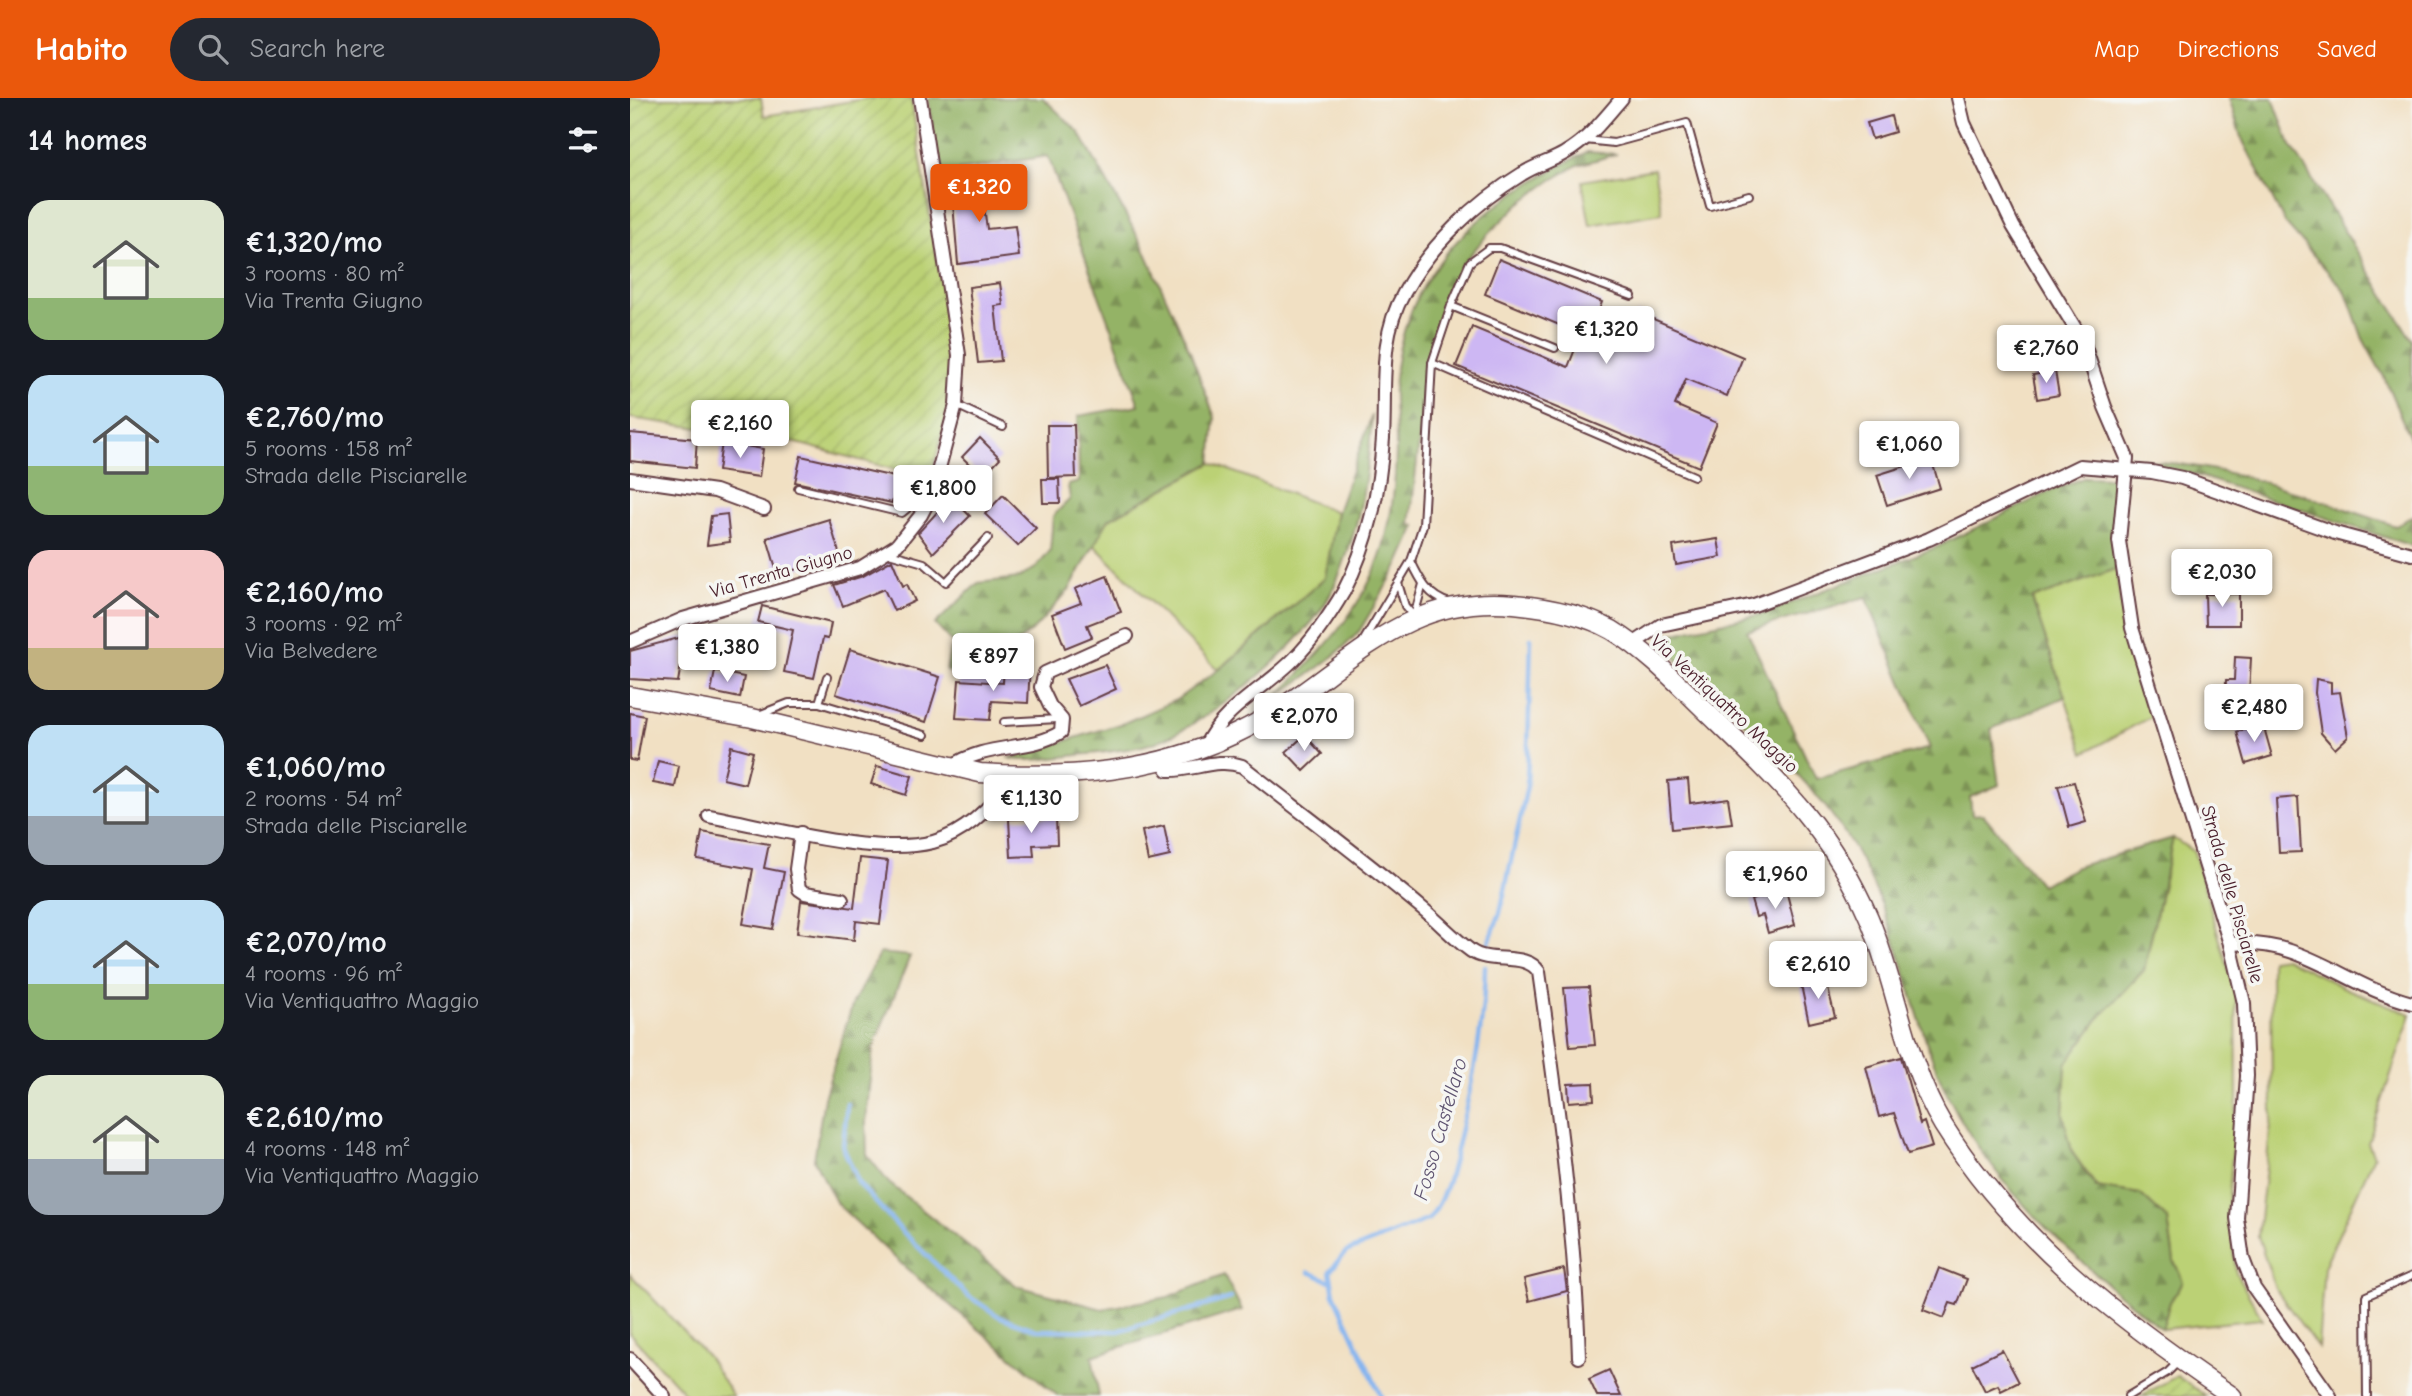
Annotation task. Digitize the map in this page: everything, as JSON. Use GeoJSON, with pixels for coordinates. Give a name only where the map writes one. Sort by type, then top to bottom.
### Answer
{"type":"FeatureCollection","features":[{"type":"Feature","properties":{"kind":"main road","name":"Via Ventiquattro Maggio"},"geometry":{"type":"LineString","coordinates":[[630,696],[752,718],[951,767],[1015,775],[1104,772],[1137,768],[1205,747],[1255,724],[1355,657],[1390,630],[1414,617],[1455,605],[1483,602],[1545,608],[1608,628],[1633,645],[1786,788],[1821,829],[1843,865],[1870,920],[1922,1080],[1941,1121],[1968,1162],[2010,1214],[2080,1284],[2232,1396]]}},
{"type":"Feature","properties":{"kind":"street","name":"Via Trenta Giugno"},"geometry":{"type":"LineString","coordinates":[[630,642],[683,619],[860,568],[887,553],[921,515],[932,495],[956,405],[958,355],[920,98]]}},
{"type":"Feature","properties":{"kind":"street"},"geometry":{"type":"LineString","coordinates":[[1205,747],[1212,730],[1294,659],[1334,609],[1346,586],[1357,560],[1377,491],[1383,437],[1382,384],[1388,335],[1403,294],[1424,260],[1488,198],[1523,173],[1566,153],[1583,140],[1622,98]]}},
{"type":"Feature","properties":{"kind":"street","name":"Strada delle Pisciarelle"},"geometry":{"type":"LineString","coordinates":[[1958,98],[1969,133],[2014,226],[2083,341],[2105,407],[2127,458],[2119,541],[2132,628],[2230,944],[2244,1003],[2247,1076],[2237,1218],[2243,1259],[2261,1299],[2330,1396]]}},
{"type":"Feature","properties":{"kind":"street"},"geometry":{"type":"LineString","coordinates":[[1633,645],[1661,625],[1767,601],[1929,539],[2080,466],[2128,469],[2182,478],[2335,533],[2412,554]]}},
{"type":"Feature","properties":{"kind":"street"},"geometry":{"type":"LineString","coordinates":[[630,479],[715,491],[764,509]]}},
{"type":"Feature","properties":{"kind":"street"},"geometry":{"type":"LineString","coordinates":[[951,767],[965,757],[1055,736],[1062,732],[1062,720],[1044,697],[1041,681],[1045,673],[1127,636]]}},
{"type":"Feature","properties":{"kind":"street"},"geometry":{"type":"LineString","coordinates":[[1161,760],[1168,770],[1231,762],[1242,766],[1423,909],[1473,953],[1534,964],[1539,972],[1565,1175],[1577,1291],[1579,1357]]}},
{"type":"Feature","properties":{"kind":"street"},"geometry":{"type":"LineString","coordinates":[[709,816],[859,843],[912,845],[935,842],[985,812],[1015,775]]}},
{"type":"Feature","properties":{"kind":"street"},"geometry":{"type":"LineString","coordinates":[[801,833],[796,869],[799,889],[805,893],[842,899]]}},
{"type":"Feature","properties":{"kind":"street"},"geometry":{"type":"LineString","coordinates":[[2230,944],[2252,942],[2286,948],[2368,988],[2412,1003]]}},
{"type":"Feature","properties":{"kind":"street"},"geometry":{"type":"LineString","coordinates":[[630,1359],[664,1396]]}},
{"type":"Feature","properties":{"kind":"lane"},"geometry":{"type":"LineString","coordinates":[[1583,140],[1614,143],[1687,123],[1710,206],[1749,195]]}},
{"type":"Feature","properties":{"kind":"lane"},"geometry":{"type":"LineString","coordinates":[[1355,657],[1411,561],[1423,525],[1432,363],[1469,262],[1489,248],[1500,248],[1632,296]]}},
{"type":"Feature","properties":{"kind":"lane"},"geometry":{"type":"LineString","coordinates":[[1451,306],[1555,348]]}},
{"type":"Feature","properties":{"kind":"lane"},"geometry":{"type":"LineString","coordinates":[[1432,363],[1694,476]]}},
{"type":"Feature","properties":{"kind":"lane"},"geometry":{"type":"LineString","coordinates":[[956,405],[1003,427]]}},
{"type":"Feature","properties":{"kind":"lane"},"geometry":{"type":"LineString","coordinates":[[798,488],[902,513],[925,494],[932,495]]}},
{"type":"Feature","properties":{"kind":"lane"},"geometry":{"type":"LineString","coordinates":[[887,553],[924,563],[946,582],[988,538]]}},
{"type":"Feature","properties":{"kind":"lane"},"geometry":{"type":"LineString","coordinates":[[1411,561],[1423,584],[1437,600],[1455,605]]}},
{"type":"Feature","properties":{"kind":"lane"},"geometry":{"type":"LineString","coordinates":[[1398,581],[1405,606],[1414,617]]}},
{"type":"Feature","properties":{"kind":"lane"},"geometry":{"type":"LineString","coordinates":[[1414,617],[1423,584]]}},
{"type":"Feature","properties":{"kind":"lane"},"geometry":{"type":"LineString","coordinates":[[819,703],[827,677]]}},
{"type":"Feature","properties":{"kind":"lane"},"geometry":{"type":"LineString","coordinates":[[752,718],[789,704],[819,703],[925,735]]}},
{"type":"Feature","properties":{"kind":"lane"},"geometry":{"type":"LineString","coordinates":[[1004,722],[1062,720]]}},
{"type":"Feature","properties":{"kind":"lane"},"geometry":{"type":"LineString","coordinates":[[2367,1396],[2366,1296],[2412,1276]]}},
{"type":"Feature","properties":{"kind":"lane"},"geometry":{"type":"LineString","coordinates":[[2128,1396],[2168,1372],[2180,1360]]}},
{"type":"Feature","properties":{"kind":"green space"},"geometry":{"type":"Polygon","coordinates":[[[630,98],[761,98],[764,116],[870,98],[911,98],[948,327],[951,372],[946,421],[930,479],[793,442],[630,418],[630,98]]]}},
{"type":"Feature","properties":{"kind":"green space"},"geometry":{"type":"Polygon","coordinates":[[[928,98],[1043,98],[1079,132],[1142,244],[1189,349],[1215,418],[1211,463],[1109,519],[1069,590],[1035,628],[975,675],[946,671],[950,651],[955,646],[935,624],[978,583],[1019,578],[1037,567],[1050,551],[1053,516],[1070,499],[1068,485],[1079,482],[1078,416],[1139,405],[1048,156],[939,173],[928,98]]]}},
{"type":"Feature","properties":{"kind":"green space"},"geometry":{"type":"Polygon","coordinates":[[[2229,98],[2273,98],[2289,142],[2412,340],[2412,443],[2384,377],[2363,339],[2346,292],[2285,223],[2241,137],[2229,98]]]}},
{"type":"Feature","properties":{"kind":"green space"},"geometry":{"type":"Polygon","coordinates":[[[1587,152],[1617,154],[1578,165],[1552,180],[1519,204],[1459,268],[1429,351],[1410,525],[1416,526],[1398,566],[1360,630],[1332,657],[1278,695],[1325,646],[1352,611],[1374,572],[1382,551],[1389,524],[1394,482],[1394,388],[1400,345],[1413,307],[1432,273],[1455,243],[1483,216],[1550,171],[1587,152]]]}},
{"type":"Feature","properties":{"kind":"green space"},"geometry":{"type":"Polygon","coordinates":[[[1654,169],[1662,213],[1590,225],[1582,181],[1654,169]]]}},
{"type":"Feature","properties":{"kind":"green space"},"geometry":{"type":"Polygon","coordinates":[[[1372,415],[1361,505],[1341,570],[1319,612],[1277,659],[1223,704],[1169,736],[1146,745],[1036,760],[1009,758],[1124,723],[1176,700],[1225,665],[1325,578],[1337,512],[1372,415]]]}},
{"type":"Feature","properties":{"kind":"green space"},"geometry":{"type":"Polygon","coordinates":[[[2143,461],[2240,476],[2396,526],[2412,516],[2412,546],[2196,475],[2143,461]]]}},
{"type":"Feature","properties":{"kind":"green space"},"geometry":{"type":"Polygon","coordinates":[[[1211,463],[1337,512],[1325,578],[1218,670],[1093,544],[1109,519],[1211,463]]]}},
{"type":"Feature","properties":{"kind":"green space"},"geometry":{"type":"Polygon","coordinates":[[[2086,477],[2115,478],[2116,569],[2032,599],[2065,697],[1991,729],[1999,785],[1970,797],[1972,815],[1983,814],[2041,885],[2079,866],[2173,838],[2144,970],[2099,1018],[2066,1064],[2063,1114],[2072,1152],[2096,1187],[2140,1194],[2168,1220],[2174,1261],[2183,1282],[2170,1302],[2162,1329],[2060,1241],[1998,1174],[1972,1138],[1950,1099],[1932,1058],[1900,955],[1871,879],[1858,855],[1822,802],[1778,754],[1682,666],[1672,652],[1670,634],[1762,614],[1937,547],[2055,489],[2086,477]],[[1866,597],[1747,631],[1816,779],[1930,748],[1866,597]]]}},
{"type":"Feature","properties":{"kind":"green space"},"geometry":{"type":"Polygon","coordinates":[[[2116,569],[2125,635],[2152,716],[2084,753],[2032,599],[2116,569]]]}},
{"type":"Feature","properties":{"kind":"green space"},"geometry":{"type":"Polygon","coordinates":[[[2173,838],[2194,852],[2236,995],[2237,1099],[2228,1205],[2236,1273],[2262,1319],[2162,1329],[2170,1302],[2183,1282],[2174,1261],[2168,1220],[2140,1194],[2097,1187],[2072,1152],[2063,1114],[2066,1064],[2099,1018],[2144,970],[2173,838]]]}},
{"type":"Feature","properties":{"kind":"green space"},"geometry":{"type":"Polygon","coordinates":[[[880,953],[910,956],[873,1048],[866,1121],[867,1155],[889,1183],[1017,1286],[1102,1309],[1168,1297],[1224,1275],[1242,1310],[1092,1356],[1099,1396],[1058,1396],[906,1268],[837,1204],[814,1160],[824,1098],[853,1003],[880,953]]]}},
{"type":"Feature","properties":{"kind":"green space"},"geometry":{"type":"Polygon","coordinates":[[[2285,958],[2347,989],[2411,1014],[2368,1143],[2374,1156],[2324,1267],[2318,1348],[2275,1288],[2258,1236],[2272,1116],[2271,960],[2285,958]]]}},
{"type":"Feature","properties":{"kind":"green space"},"geometry":{"type":"Polygon","coordinates":[[[630,1274],[707,1356],[733,1396],[687,1396],[630,1334],[630,1274]]]}},
{"type":"Feature","properties":{"kind":"green space"},"geometry":{"type":"Polygon","coordinates":[[[2177,1376],[2206,1396],[2141,1396],[2177,1376]]]}},
{"type":"Feature","properties":{"kind":"building"},"geometry":{"type":"Polygon","coordinates":[[[1891,116],[1895,132],[1872,139],[1867,123],[1891,116]]]}},
{"type":"Feature","properties":{"kind":"building"},"geometry":{"type":"Polygon","coordinates":[[[978,175],[980,187],[997,185],[998,197],[983,199],[987,229],[1015,226],[1019,256],[958,264],[951,179],[978,175]]]}},
{"type":"Feature","properties":{"kind":"building"},"geometry":{"type":"Polygon","coordinates":[[[1499,259],[1602,302],[1598,313],[1631,326],[1637,312],[1743,357],[1727,396],[1686,379],[1675,405],[1717,423],[1699,467],[1456,366],[1472,327],[1568,367],[1581,334],[1485,294],[1499,259]]]}},
{"type":"Feature","properties":{"kind":"building"},"geometry":{"type":"Polygon","coordinates":[[[1000,283],[1003,305],[995,306],[1001,361],[978,363],[969,287],[1000,283]]]}},
{"type":"Feature","properties":{"kind":"building"},"geometry":{"type":"Polygon","coordinates":[[[2055,371],[2059,395],[2037,399],[2033,375],[2055,371]]]}},
{"type":"Feature","properties":{"kind":"building"},"geometry":{"type":"Polygon","coordinates":[[[1047,425],[1074,425],[1076,477],[1048,478],[1047,425]]]}},
{"type":"Feature","properties":{"kind":"building"},"geometry":{"type":"Polygon","coordinates":[[[630,433],[697,439],[695,468],[630,461],[630,433]]]}},
{"type":"Feature","properties":{"kind":"building"},"geometry":{"type":"Polygon","coordinates":[[[980,438],[1000,458],[982,477],[962,457],[980,438]]]}},
{"type":"Feature","properties":{"kind":"building"},"geometry":{"type":"Polygon","coordinates":[[[722,442],[763,449],[759,477],[718,471],[722,442]]]}},
{"type":"Feature","properties":{"kind":"building"},"geometry":{"type":"Polygon","coordinates":[[[801,456],[899,478],[892,503],[795,482],[801,456]]]}},
{"type":"Feature","properties":{"kind":"building"},"geometry":{"type":"Polygon","coordinates":[[[1931,458],[1940,488],[1887,505],[1877,475],[1931,458]]]}},
{"type":"Feature","properties":{"kind":"building"},"geometry":{"type":"Polygon","coordinates":[[[1042,479],[1059,479],[1060,503],[1043,503],[1042,479]]]}},
{"type":"Feature","properties":{"kind":"building"},"geometry":{"type":"Polygon","coordinates":[[[1003,495],[1036,528],[1018,546],[985,514],[1003,495]]]}},
{"type":"Feature","properties":{"kind":"building"},"geometry":{"type":"Polygon","coordinates":[[[951,497],[970,516],[933,553],[918,533],[951,497]]]}},
{"type":"Feature","properties":{"kind":"building"},"geometry":{"type":"Polygon","coordinates":[[[727,514],[730,542],[707,545],[711,516],[727,514]]]}},
{"type":"Feature","properties":{"kind":"building"},"geometry":{"type":"Polygon","coordinates":[[[829,519],[840,556],[778,575],[767,538],[829,519]]]}},
{"type":"Feature","properties":{"kind":"building"},"geometry":{"type":"Polygon","coordinates":[[[1718,539],[1721,557],[1676,565],[1673,546],[1718,539]]]}},
{"type":"Feature","properties":{"kind":"building"},"geometry":{"type":"Polygon","coordinates":[[[892,560],[903,586],[907,584],[915,601],[894,611],[884,589],[843,606],[834,585],[863,576],[892,560]]]}},
{"type":"Feature","properties":{"kind":"building"},"geometry":{"type":"Polygon","coordinates":[[[1107,576],[1121,612],[1087,625],[1092,637],[1065,648],[1052,614],[1081,603],[1075,589],[1107,576]]]}},
{"type":"Feature","properties":{"kind":"building"},"geometry":{"type":"Polygon","coordinates":[[[2205,594],[2239,594],[2239,625],[2206,625],[2205,594]]]}},
{"type":"Feature","properties":{"kind":"building"},"geometry":{"type":"Polygon","coordinates":[[[762,606],[831,623],[828,639],[823,638],[814,678],[784,672],[793,630],[758,622],[762,606]]]}},
{"type":"Feature","properties":{"kind":"building"},"geometry":{"type":"Polygon","coordinates":[[[686,636],[678,682],[630,679],[630,651],[686,636]]]}},
{"type":"Feature","properties":{"kind":"building"},"geometry":{"type":"Polygon","coordinates":[[[850,649],[940,677],[926,722],[836,694],[850,649]]]}},
{"type":"Feature","properties":{"kind":"building"},"geometry":{"type":"Polygon","coordinates":[[[2235,657],[2251,658],[2248,712],[2225,710],[2226,680],[2234,680],[2235,657]]]}},
{"type":"Feature","properties":{"kind":"building"},"geometry":{"type":"Polygon","coordinates":[[[1004,663],[1030,664],[1028,703],[992,701],[990,720],[956,718],[959,680],[1003,683],[1004,663]]]}},
{"type":"Feature","properties":{"kind":"building"},"geometry":{"type":"Polygon","coordinates":[[[1105,665],[1116,689],[1079,706],[1066,679],[1105,665]]]}},
{"type":"Feature","properties":{"kind":"building"},"geometry":{"type":"Polygon","coordinates":[[[715,671],[744,677],[740,698],[711,692],[715,671]]]}},
{"type":"Feature","properties":{"kind":"building"},"geometry":{"type":"Polygon","coordinates":[[[2316,679],[2331,682],[2331,693],[2340,692],[2348,737],[2335,749],[2321,733],[2315,693],[2316,679]]]}},
{"type":"Feature","properties":{"kind":"building"},"geometry":{"type":"Polygon","coordinates":[[[630,713],[645,716],[637,761],[630,760],[630,713]]]}},
{"type":"Feature","properties":{"kind":"building"},"geometry":{"type":"Polygon","coordinates":[[[2263,724],[2272,756],[2246,764],[2237,732],[2263,724]]]}},
{"type":"Feature","properties":{"kind":"building"},"geometry":{"type":"Polygon","coordinates":[[[1305,735],[1322,754],[1304,771],[1286,752],[1305,735]]]}},
{"type":"Feature","properties":{"kind":"building"},"geometry":{"type":"Polygon","coordinates":[[[731,746],[753,752],[745,784],[723,779],[731,746]]]}},
{"type":"Feature","properties":{"kind":"building"},"geometry":{"type":"Polygon","coordinates":[[[658,761],[679,766],[675,787],[653,783],[658,761]]]}},
{"type":"Feature","properties":{"kind":"building"},"geometry":{"type":"Polygon","coordinates":[[[877,766],[912,776],[906,795],[871,784],[877,766]]]}},
{"type":"Feature","properties":{"kind":"building"},"geometry":{"type":"Polygon","coordinates":[[[1688,779],[1690,803],[1728,798],[1732,823],[1672,829],[1668,781],[1688,779]]]}},
{"type":"Feature","properties":{"kind":"building"},"geometry":{"type":"Polygon","coordinates":[[[2074,782],[2086,822],[2069,827],[2058,786],[2074,782]]]}},
{"type":"Feature","properties":{"kind":"building"},"geometry":{"type":"Polygon","coordinates":[[[2298,797],[2301,852],[2279,853],[2276,799],[2298,797]]]}},
{"type":"Feature","properties":{"kind":"building"},"geometry":{"type":"Polygon","coordinates":[[[1056,817],[1057,844],[1033,845],[1034,856],[1011,857],[1009,819],[1056,817]]]}},
{"type":"Feature","properties":{"kind":"building"},"geometry":{"type":"Polygon","coordinates":[[[1164,826],[1170,856],[1148,861],[1142,831],[1164,826]]]}},
{"type":"Feature","properties":{"kind":"building"},"geometry":{"type":"Polygon","coordinates":[[[702,832],[769,844],[764,868],[784,872],[773,929],[743,924],[753,869],[697,859],[702,832]]]}},
{"type":"Feature","properties":{"kind":"building"},"geometry":{"type":"Polygon","coordinates":[[[860,858],[888,861],[880,924],[856,921],[854,940],[797,933],[801,901],[854,908],[860,858]]]}},
{"type":"Feature","properties":{"kind":"building"},"geometry":{"type":"Polygon","coordinates":[[[1786,890],[1795,925],[1768,933],[1763,915],[1756,917],[1751,900],[1786,890]]]}},
{"type":"Feature","properties":{"kind":"building"},"geometry":{"type":"Polygon","coordinates":[[[1826,980],[1835,1017],[1809,1023],[1801,985],[1826,980]]]}},
{"type":"Feature","properties":{"kind":"building"},"geometry":{"type":"Polygon","coordinates":[[[1589,987],[1595,1045],[1570,1047],[1564,988],[1589,987]]]}},
{"type":"Feature","properties":{"kind":"building"},"geometry":{"type":"Polygon","coordinates":[[[1901,1057],[1920,1124],[1924,1122],[1932,1147],[1908,1154],[1894,1113],[1879,1117],[1866,1067],[1901,1057]]]}},
{"type":"Feature","properties":{"kind":"building"},"geometry":{"type":"Polygon","coordinates":[[[1593,1083],[1594,1100],[1569,1102],[1568,1084],[1593,1083]]]}},
{"type":"Feature","properties":{"kind":"building"},"geometry":{"type":"Polygon","coordinates":[[[1939,1268],[1967,1279],[1957,1305],[1950,1303],[1944,1318],[1923,1310],[1939,1268]]]}},
{"type":"Feature","properties":{"kind":"building"},"geometry":{"type":"Polygon","coordinates":[[[1564,1269],[1567,1291],[1529,1301],[1524,1279],[1564,1269]]]}},
{"type":"Feature","properties":{"kind":"building"},"geometry":{"type":"Polygon","coordinates":[[[2002,1350],[2019,1382],[2001,1391],[1998,1385],[1985,1391],[1972,1365],[2002,1350]]]}},
{"type":"Feature","properties":{"kind":"building"},"geometry":{"type":"Polygon","coordinates":[[[1609,1370],[1621,1396],[1597,1396],[1589,1379],[1609,1370]]]}},
{"type":"Feature","properties":{"kind":"waterway","name":"Fosso Castellaro"},"geometry":{"type":"LineString","coordinates":[[1488,945],[1500,913],[1527,786],[1531,638]]}},
{"type":"Feature","properties":{"kind":"waterway","name":"Fosso Castellaro"},"geometry":{"type":"LineString","coordinates":[[1381,1396],[1334,1294],[1330,1271],[1346,1252],[1429,1219],[1436,1209],[1452,1166],[1474,1071],[1483,1009],[1485,966]]}},
{"type":"Feature","properties":{"kind":"waterway"},"geometry":{"type":"LineString","coordinates":[[847,1104],[843,1147],[859,1184],[967,1295],[1000,1317],[1037,1330],[1118,1331],[1231,1298]]}},
{"type":"Feature","properties":{"kind":"waterway"},"geometry":{"type":"LineString","coordinates":[[1309,1272],[1330,1281]]}}]}
